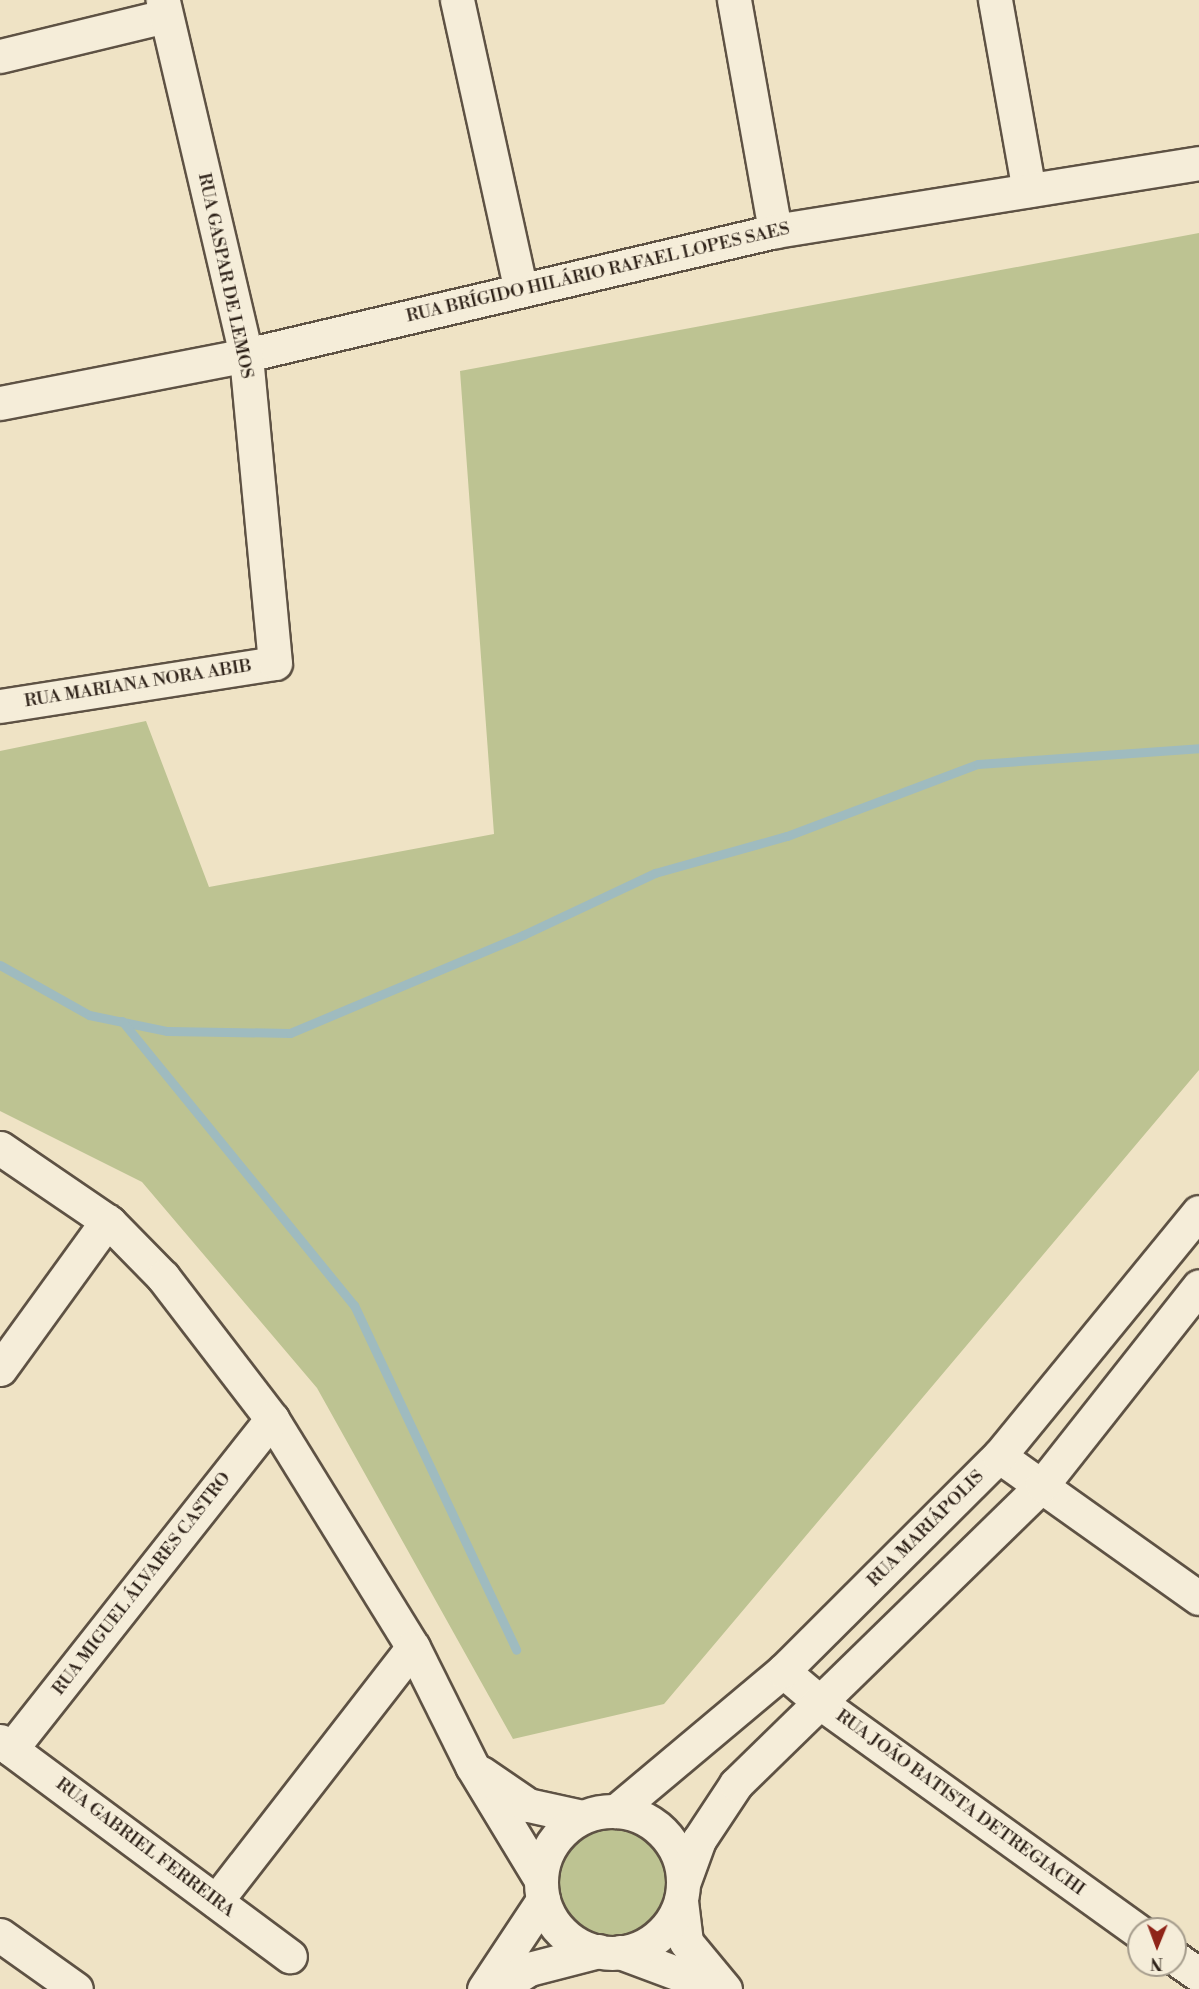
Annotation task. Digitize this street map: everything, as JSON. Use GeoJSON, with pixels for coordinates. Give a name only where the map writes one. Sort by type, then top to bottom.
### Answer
{"type":"FeatureCollection","features":[{"type":"Feature","properties":{"kind":"street"},"geometry":{"type":"LineString","coordinates":[[457,0],[521,290]]}},
{"type":"Feature","properties":{"kind":"street"},"geometry":{"type":"LineString","coordinates":[[734,0],[775,231]]}},
{"type":"Feature","properties":{"kind":"street"},"geometry":{"type":"LineString","coordinates":[[995,0],[1029,190]]}},
{"type":"Feature","properties":{"kind":"street"},"geometry":{"type":"LineString","coordinates":[[0,56],[164,8]]}},
{"type":"Feature","properties":{"kind":"street","name":"RUA GASPAR DE LEMOS"},"geometry":{"type":"LineString","coordinates":[[164,8],[246,355],[275,663]]}},
{"type":"Feature","properties":{"kind":"street","name":"RUA BRÍGIDO HILÁRIO RAFAEL LOPES SAES"},"geometry":{"type":"LineString","coordinates":[[0,403],[246,355],[775,231],[1199,163]]}},
{"type":"Feature","properties":{"kind":"street","name":"RUA MARIANA NORA ABIB"},"geometry":{"type":"LineString","coordinates":[[0,706],[275,663]]}},
{"type":"Feature","properties":{"kind":"street"},"geometry":{"type":"LineString","coordinates":[[0,1148],[107,1221],[163,1277],[272,1419],[413,1647],[472,1766],[542,1890],[564,1934],[719,1989]]}},
{"type":"Feature","properties":{"kind":"street","name":"RUA MARIÁPOLIS"},"geometry":{"type":"LineString","coordinates":[[616,1811],[783,1671],[999,1456],[1196,1220]]}},
{"type":"Feature","properties":{"kind":"street"},"geometry":{"type":"LineString","coordinates":[[0,1369],[107,1221]]}},
{"type":"Feature","properties":{"kind":"street"},"geometry":{"type":"LineString","coordinates":[[498,1989],[529,1969],[610,1952],[658,1936],[682,1891],[718,1807],[764,1755],[822,1704],[1042,1485],[1199,1286]]}},
{"type":"Feature","properties":{"kind":"street","name":"RUA MIGUEL ÁLVARES CASTRO"},"geometry":{"type":"LineString","coordinates":[[5,1745],[272,1419]]}},
{"type":"Feature","properties":{"kind":"street"},"geometry":{"type":"LineString","coordinates":[[999,1456],[1199,1598]]}},
{"type":"Feature","properties":{"kind":"street"},"geometry":{"type":"LineString","coordinates":[[216,1901],[413,1647]]}},
{"type":"Feature","properties":{"kind":"street","name":"RUA JOÃO BATISTA DETREGIACHI"},"geometry":{"type":"LineString","coordinates":[[783,1671],[822,1704],[1127,1923]]}},
{"type":"Feature","properties":{"kind":"street","name":"RUA GABRIEL FERREIRA"},"geometry":{"type":"LineString","coordinates":[[5,1745],[290,1956]]}},
{"type":"Feature","properties":{"kind":"street"},"geometry":{"type":"LineString","coordinates":[[472,1766],[528,1805],[582,1817],[616,1811],[656,1825],[671,1840],[682,1891],[686,1942],[725,1989]]}},
{"type":"Feature","properties":{"kind":"street"},"geometry":{"type":"LineString","coordinates":[[484,1989],[542,1890],[552,1843],[582,1817]]}},
{"type":"Feature","properties":{"kind":"street"},"geometry":{"type":"LineString","coordinates":[[0,1935],[76,1989]]}},
{"type":"Feature","properties":{"kind":"green space"},"geometry":{"type":"Polygon","coordinates":[[[1199,233],[1199,1070],[664,1704],[513,1739],[317,1388],[142,1182],[0,1111],[0,751],[146,721],[209,887],[494,834],[460,371],[1199,233]]]}},
{"type":"Feature","properties":{"kind":"green space"},"geometry":{"type":"Polygon","coordinates":[[[612,1825],[634,1830],[652,1842],[664,1860],[669,1882],[664,1904],[652,1922],[634,1934],[612,1939],[590,1934],[572,1922],[560,1904],[555,1882],[560,1860],[572,1842],[590,1830],[612,1825]]]}},
{"type":"Feature","properties":{"kind":"waterway"},"geometry":{"type":"LineString","coordinates":[[0,965],[89,1015],[167,1031],[290,1033],[523,935],[655,873],[787,836],[978,764],[1199,748]]}},
{"type":"Feature","properties":{"kind":"waterway"},"geometry":{"type":"LineString","coordinates":[[122,1021],[354,1305],[516,1650]]}}]}
